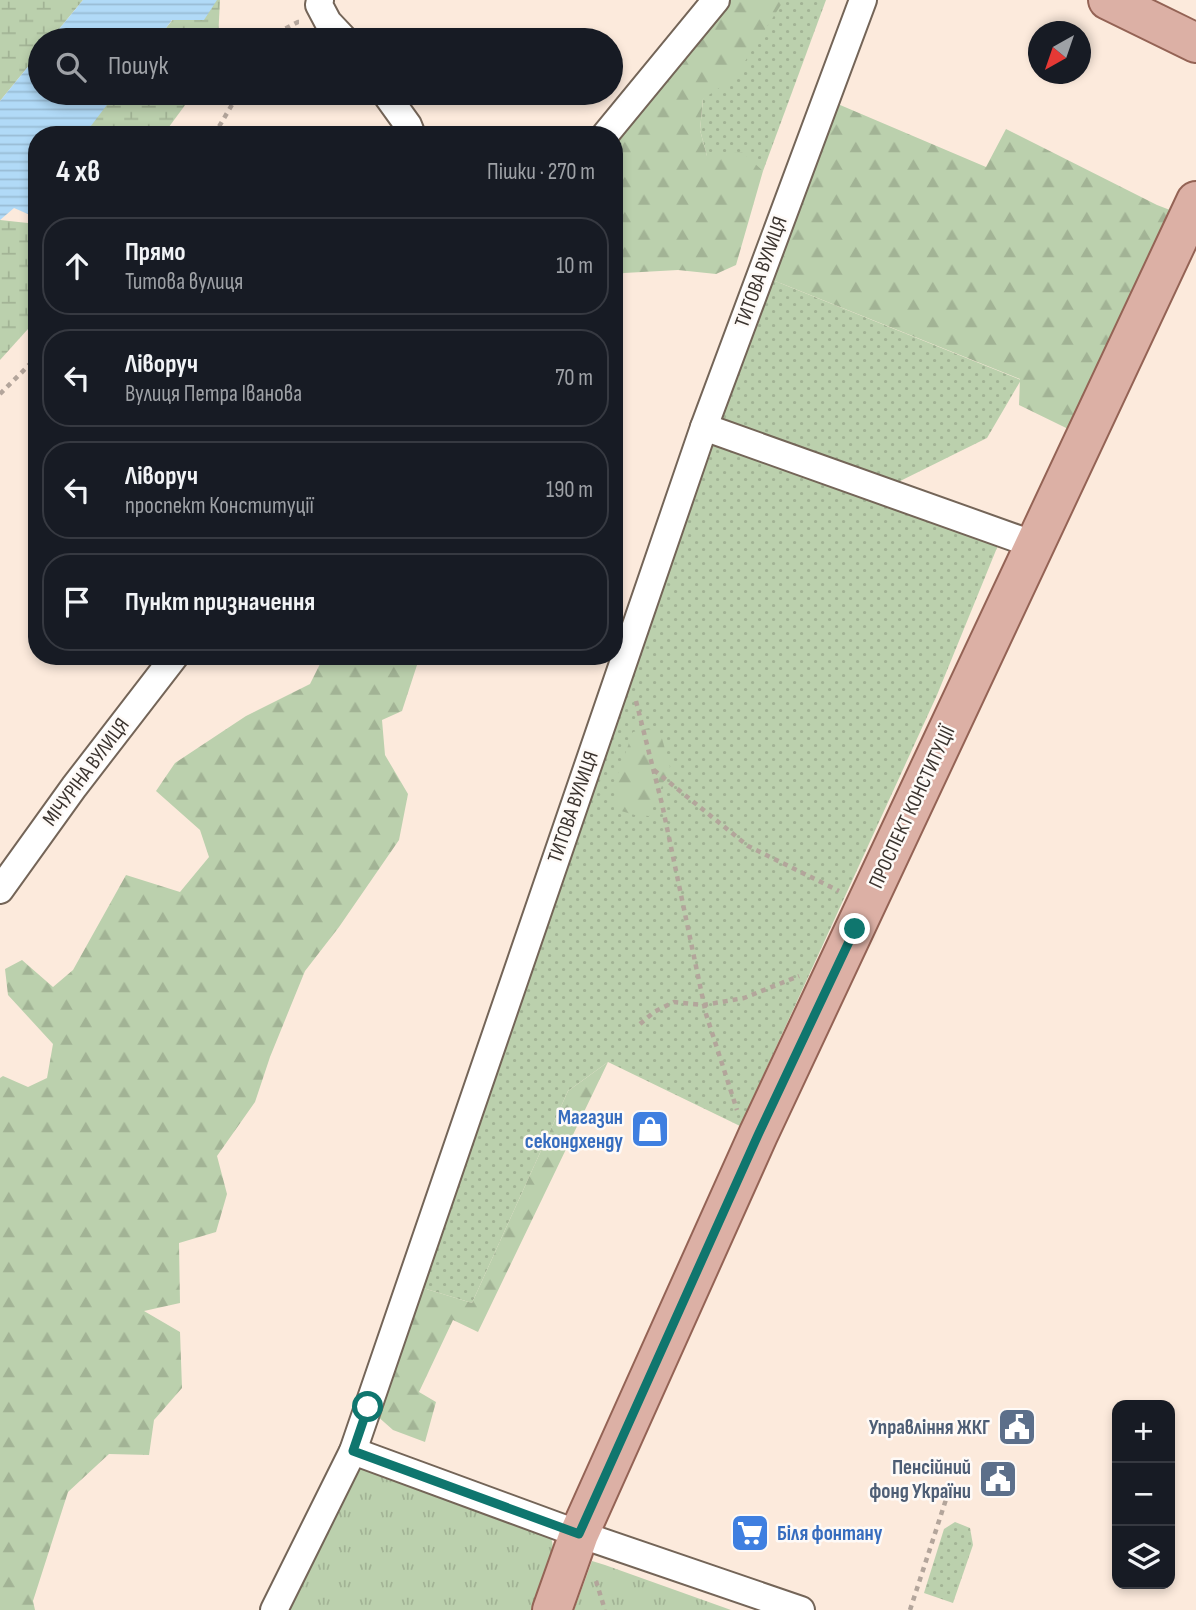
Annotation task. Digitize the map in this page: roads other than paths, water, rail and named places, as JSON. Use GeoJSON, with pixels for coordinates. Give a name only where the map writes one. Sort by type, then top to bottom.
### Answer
{"type":"FeatureCollection","features":[{"type":"Feature","properties":{"kind":"main road"},"geometry":{"type":"LineString","coordinates":[[1108,0],[1196,43]]}},
{"type":"Feature","properties":{"kind":"main road","name":"ПРОСПЕКТ КОНСТИТУЦІЇ"},"geometry":{"type":"LineString","coordinates":[[552,1610],[579,1534],[758,1135],[1196,201]]}},
{"type":"Feature","properties":{"kind":"street"},"geometry":{"type":"LineString","coordinates":[[612,126],[716,0]]}},
{"type":"Feature","properties":{"kind":"street","name":"ТИТОВА ВУЛИЦЯ"},"geometry":{"type":"LineString","coordinates":[[623,662],[704,427],[863,0]]}},
{"type":"Feature","properties":{"kind":"street"},"geometry":{"type":"LineString","coordinates":[[394,105],[408,126]]}},
{"type":"Feature","properties":{"kind":"street"},"geometry":{"type":"LineString","coordinates":[[704,427],[1035,545]]}},
{"type":"Feature","properties":{"kind":"street","name":"МІЧУРІНА ВУЛИЦЯ"},"geometry":{"type":"LineString","coordinates":[[0,890],[74,787],[168,665]]}},
{"type":"Feature","properties":{"kind":"street","name":"ТИТОВА ВУЛИЦЯ"},"geometry":{"type":"LineString","coordinates":[[274,1610],[353,1451],[622,665]]}},
{"type":"Feature","properties":{"kind":"street"},"geometry":{"type":"LineString","coordinates":[[353,1451],[579,1534],[800,1610]]}},
{"type":"Feature","properties":{"kind":"water"},"geometry":{"type":"Polygon","coordinates":[[[83,0],[217,0],[204,20],[172,20],[166,28],[60,28],[83,0]]]}},
{"type":"Feature","properties":{"kind":"water"},"geometry":{"type":"Polygon","coordinates":[[[28,67],[28,105],[107,105],[91,126],[28,126],[28,214],[14,208],[0,220],[0,101],[28,67]]]}},
{"type":"Feature","properties":{"kind":"place","name":"Магазин секондхенду"},"geometry":{"type":"Point","coordinates":[650,1129]}},
{"type":"Feature","properties":{"kind":"place","name":"Управління ЖКГ"},"geometry":{"type":"Point","coordinates":[1017,1427]}},
{"type":"Feature","properties":{"kind":"place","name":"Пенсійний фонд України"},"geometry":{"type":"Point","coordinates":[998,1479]}},
{"type":"Feature","properties":{"kind":"place","name":"Біля фонтану"},"geometry":{"type":"Point","coordinates":[750,1533]}}]}
